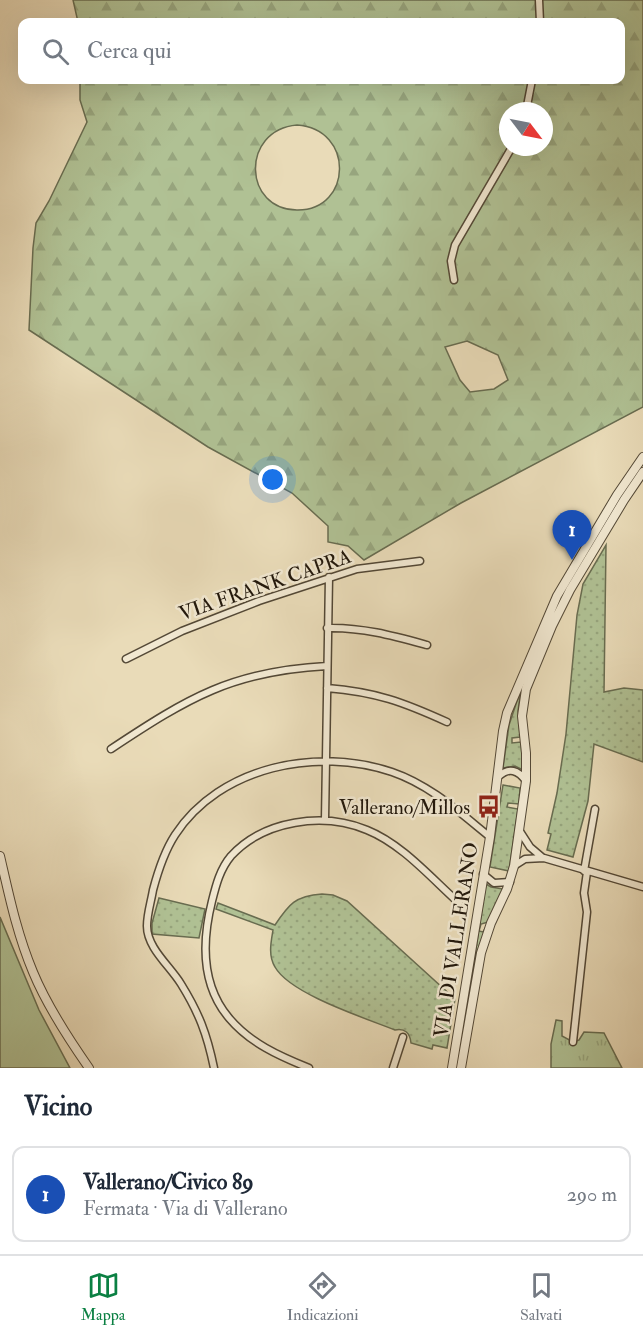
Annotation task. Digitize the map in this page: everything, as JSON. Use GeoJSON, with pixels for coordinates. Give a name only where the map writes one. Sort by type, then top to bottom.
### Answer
{"type":"FeatureCollection","features":[{"type":"Feature","properties":{"kind":"street"},"geometry":{"type":"LineString","coordinates":[[539,0],[540,18]]}},
{"type":"Feature","properties":{"kind":"street"},"geometry":{"type":"LineString","coordinates":[[528,102],[531,84]]}},
{"type":"Feature","properties":{"kind":"street"},"geometry":{"type":"LineString","coordinates":[[453,280],[451,261],[455,244],[507,156]]}},
{"type":"Feature","properties":{"kind":"street","name":"VIA DI VALLERANO"},"geometry":{"type":"LineString","coordinates":[[452,1068],[490,837],[506,717],[545,622],[562,588],[616,495],[643,457]]}},
{"type":"Feature","properties":{"kind":"street","name":"VIA DI VALLERANO"},"geometry":{"type":"LineString","coordinates":[[461,1068],[482,953],[491,923],[510,882],[514,866],[526,781],[523,700],[529,681],[570,590],[643,472]]}},
{"type":"Feature","properties":{"kind":"street","name":"VIA FRANK CAPRA"},"geometry":{"type":"LineString","coordinates":[[126,659],[165,638],[220,615],[329,577],[364,567],[420,561]]}},
{"type":"Feature","properties":{"kind":"street"},"geometry":{"type":"LineString","coordinates":[[325,820],[329,577]]}},
{"type":"Feature","properties":{"kind":"street"},"geometry":{"type":"LineString","coordinates":[[327,628],[374,632],[427,645]]}},
{"type":"Feature","properties":{"kind":"street"},"geometry":{"type":"LineString","coordinates":[[111,749],[177,706],[215,688],[269,672],[327,666]]}},
{"type":"Feature","properties":{"kind":"street"},"geometry":{"type":"LineString","coordinates":[[327,688],[380,695],[447,722]]}},
{"type":"Feature","properties":{"kind":"street"},"geometry":{"type":"LineString","coordinates":[[214,1068],[202,1022],[181,984],[148,936],[147,917],[162,859],[188,818],[203,804],[230,785],[249,776],[300,762],[326,761],[378,768],[404,777],[440,797],[490,837]]}},
{"type":"Feature","properties":{"kind":"street"},"geometry":{"type":"LineString","coordinates":[[499,776],[506,771],[514,771],[521,774],[526,781]]}},
{"type":"Feature","properties":{"kind":"street"},"geometry":{"type":"LineString","coordinates":[[573,1042],[587,912],[584,893],[586,871],[596,809]]}},
{"type":"Feature","properties":{"kind":"street"},"geometry":{"type":"LineString","coordinates":[[309,1068],[266,1049],[229,1019],[210,981],[205,944],[209,914],[219,876],[233,854],[249,842],[279,827],[299,822],[325,820],[360,827],[398,848],[459,903]]}},
{"type":"Feature","properties":{"kind":"street"},"geometry":{"type":"LineString","coordinates":[[519,830],[530,847],[544,858]]}},
{"type":"Feature","properties":{"kind":"street"},"geometry":{"type":"LineString","coordinates":[[0,855],[19,932],[34,974],[61,1026],[89,1068]]}},
{"type":"Feature","properties":{"kind":"street"},"geometry":{"type":"LineString","coordinates":[[514,866],[525,859],[544,858],[643,887]]}},
{"type":"Feature","properties":{"kind":"street"},"geometry":{"type":"LineString","coordinates":[[483,874],[494,883],[510,882]]}},
{"type":"Feature","properties":{"kind":"street"},"geometry":{"type":"LineString","coordinates":[[393,1068],[403,1037]]}},
{"type":"Feature","properties":{"kind":"green space"},"geometry":{"type":"Polygon","coordinates":[[[73,0],[643,0],[643,407],[461,503],[364,560],[348,546],[328,542],[328,526],[292,493],[208,447],[29,330],[36,223],[87,122],[80,100],[80,84],[625,84],[625,18],[77,18],[73,0]],[[297,125],[278,130],[265,141],[258,154],[255,170],[258,185],[267,198],[280,207],[298,210],[316,207],[329,197],[337,184],[340,169],[337,154],[329,140],[316,130],[297,125]],[[467,341],[445,347],[460,380],[470,392],[494,389],[508,380],[498,355],[467,341]]]}},
{"type":"Feature","properties":{"kind":"green space"},"geometry":{"type":"Polygon","coordinates":[[[606,545],[604,692],[624,688],[643,690],[643,762],[594,744],[588,801],[573,857],[547,850],[551,834],[548,833],[566,734],[577,615],[583,584],[606,545]]]}},
{"type":"Feature","properties":{"kind":"green space"},"geometry":{"type":"Polygon","coordinates":[[[521,689],[518,711],[520,737],[512,738],[512,743],[521,742],[523,770],[515,766],[503,768],[509,725],[521,689]]]}},
{"type":"Feature","properties":{"kind":"green space"},"geometry":{"type":"Polygon","coordinates":[[[503,785],[520,788],[519,804],[508,803],[507,807],[518,809],[509,871],[490,867],[503,785]]]}},
{"type":"Feature","properties":{"kind":"green space"},"geometry":{"type":"Polygon","coordinates":[[[486,884],[503,889],[488,922],[481,924],[479,931],[483,932],[486,927],[472,974],[486,884]]]}},
{"type":"Feature","properties":{"kind":"green space"},"geometry":{"type":"Polygon","coordinates":[[[322,894],[333,895],[347,901],[455,999],[447,1048],[433,1045],[432,1049],[411,1043],[408,1034],[404,1031],[395,1030],[348,1012],[296,987],[283,977],[273,963],[271,949],[273,930],[216,909],[218,903],[275,925],[294,902],[322,894]]]}},
{"type":"Feature","properties":{"kind":"green space"},"geometry":{"type":"Polygon","coordinates":[[[159,898],[205,909],[199,938],[152,934],[152,923],[159,898]]]}},
{"type":"Feature","properties":{"kind":"green space"},"geometry":{"type":"Polygon","coordinates":[[[0,917],[39,1010],[70,1068],[0,1068],[0,917]]]}},
{"type":"Feature","properties":{"kind":"green space"},"geometry":{"type":"Polygon","coordinates":[[[556,1020],[562,1021],[562,1036],[573,1042],[579,1040],[584,1032],[604,1033],[622,1068],[551,1068],[551,1044],[556,1020]]]}},
{"type":"Feature","properties":{"kind":"place","name":"Vallerano/Civico 89"},"geometry":{"type":"Point","coordinates":[572,560]}},
{"type":"Feature","properties":{"kind":"place","name":"Vallerano/Millos"},"geometry":{"type":"Point","coordinates":[488,807]}}]}
